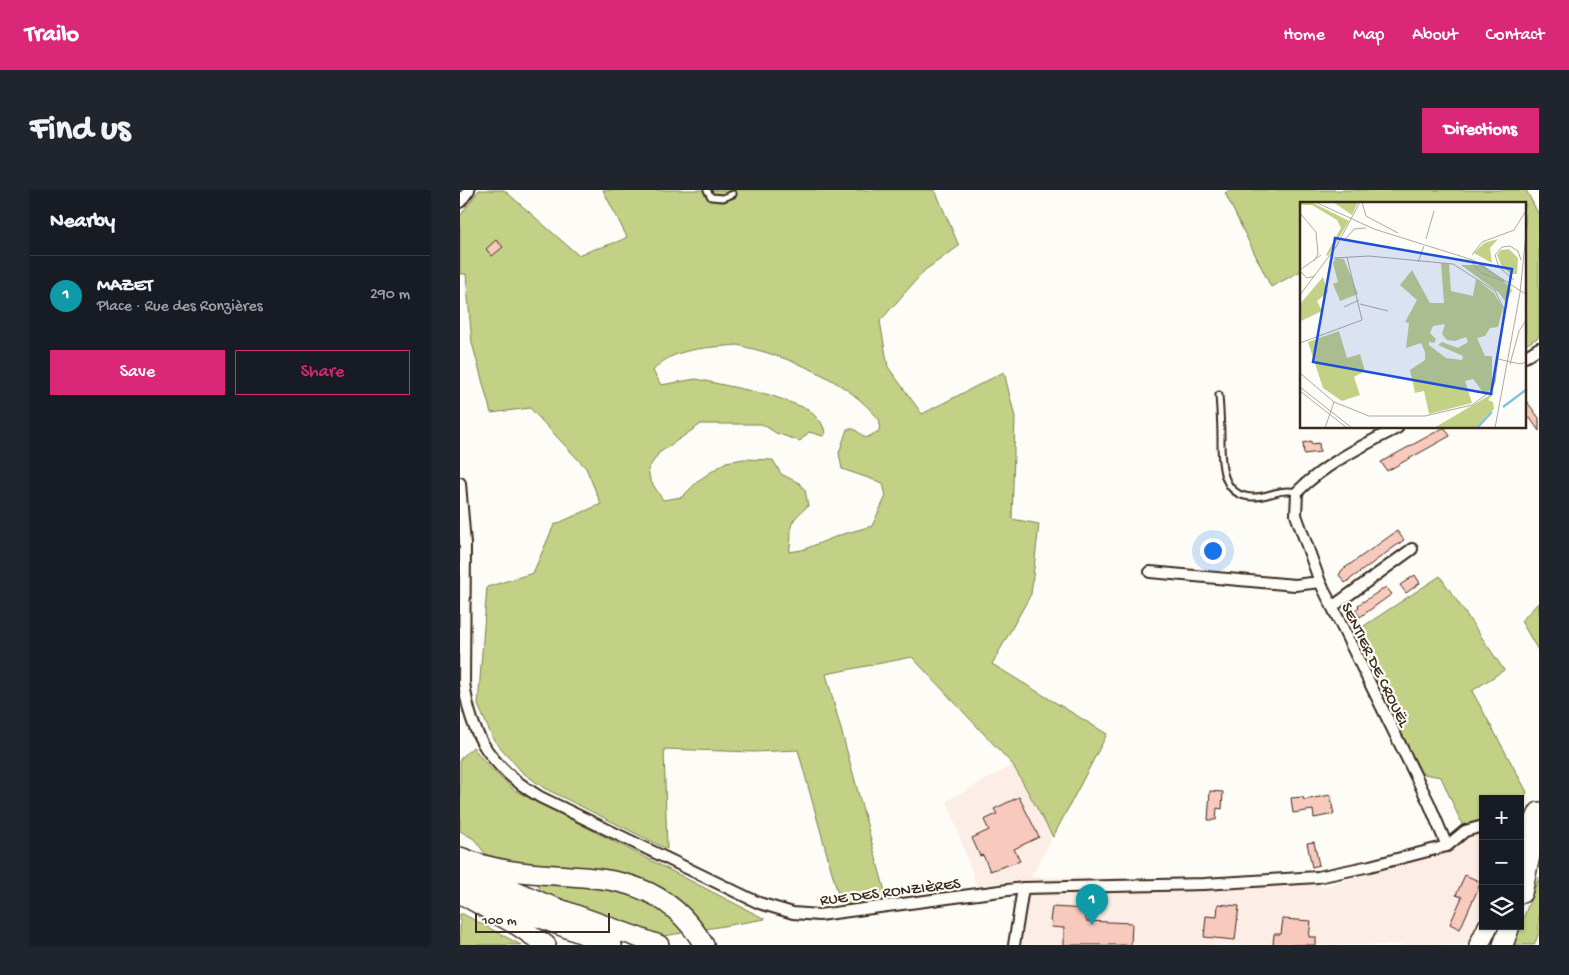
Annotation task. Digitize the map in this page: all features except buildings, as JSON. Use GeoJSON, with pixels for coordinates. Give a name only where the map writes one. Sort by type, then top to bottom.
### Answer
{"type":"FeatureCollection","features":[{"type":"Feature","properties":{"kind":"highway"},"geometry":{"type":"LineString","coordinates":[[1524,844],[1539,812]]}},
{"type":"Feature","properties":{"kind":"highway"},"geometry":{"type":"LineString","coordinates":[[1523,885],[1531,851],[1528,828]]}},
{"type":"Feature","properties":{"kind":"highway"},"geometry":{"type":"LineString","coordinates":[[1524,888],[1539,855]]}},
{"type":"Feature","properties":{"kind":"highway"},"geometry":{"type":"LineString","coordinates":[[460,857],[497,869],[536,875],[625,882],[663,898],[679,910],[704,945]]}},
{"type":"Feature","properties":{"kind":"highway"},"geometry":{"type":"LineString","coordinates":[[460,866],[543,903],[659,945]]}},
{"type":"Feature","properties":{"kind":"highway"},"geometry":{"type":"LineString","coordinates":[[460,881],[538,917],[612,945]]}},
{"type":"Feature","properties":{"kind":"highway"},"geometry":{"type":"LineString","coordinates":[[460,894],[518,926],[546,945]]}},
{"type":"Feature","properties":{"kind":"highway"},"geometry":{"type":"LineString","coordinates":[[1479,945],[1486,930]]}},
{"type":"Feature","properties":{"kind":"highway"},"geometry":{"type":"LineString","coordinates":[[1503,945],[1509,930]]}},
{"type":"Feature","properties":{"kind":"street"},"geometry":{"type":"LineString","coordinates":[[460,202],[469,190]]}},
{"type":"Feature","properties":{"kind":"street"},"geometry":{"type":"LineString","coordinates":[[1526,355],[1539,348]]}},
{"type":"Feature","properties":{"kind":"street"},"geometry":{"type":"LineString","coordinates":[[1297,492],[1308,481],[1343,457],[1395,429]]}},
{"type":"Feature","properties":{"kind":"street","name":"RUE DES RONZIÈRES"},"geometry":{"type":"LineString","coordinates":[[460,484],[465,544],[464,682],[466,700],[476,731],[495,762],[520,785],[540,797],[759,903],[793,913],[819,915],[1023,888],[1204,884],[1301,878],[1370,866],[1447,846],[1465,832],[1479,827]]}},
{"type":"Feature","properties":{"kind":"street","name":"SENTIER DE CROUËL"},"geometry":{"type":"LineString","coordinates":[[1297,492],[1295,499],[1296,515],[1320,582],[1429,804],[1447,846]]}},
{"type":"Feature","properties":{"kind":"street"},"geometry":{"type":"LineString","coordinates":[[1332,608],[1412,549]]}},
{"type":"Feature","properties":{"kind":"street"},"geometry":{"type":"LineString","coordinates":[[1150,572],[1295,585],[1320,582]]}},
{"type":"Feature","properties":{"kind":"street"},"geometry":{"type":"LineString","coordinates":[[1014,945],[1023,888]]}},
{"type":"Feature","properties":{"kind":"lane"},"geometry":{"type":"LineString","coordinates":[[707,190],[711,197],[717,199],[733,194]]}},
{"type":"Feature","properties":{"kind":"lane"},"geometry":{"type":"LineString","coordinates":[[1219,395],[1221,458],[1223,476],[1229,486],[1240,494],[1252,497],[1277,490],[1297,492]]}},
{"type":"Feature","properties":{"kind":"shaded area"},"geometry":{"type":"Polygon","coordinates":[[[1013,765],[1053,837],[1031,877],[1204,879],[1315,871],[1322,888],[1337,882],[1448,851],[1468,835],[1479,831],[1479,930],[1481,930],[1475,945],[1022,945],[1029,889],[980,895],[947,801],[1013,765]]]}},
{"type":"Feature","properties":{"kind":"green space"},"geometry":{"type":"Polygon","coordinates":[[[479,190],[504,190],[578,255],[627,237],[603,190],[935,190],[959,246],[925,270],[880,321],[888,367],[922,414],[1004,372],[1015,417],[1012,519],[1039,524],[1031,594],[992,664],[1107,734],[1053,837],[1013,765],[912,657],[826,674],[889,906],[843,912],[798,750],[754,752],[664,749],[667,849],[544,788],[522,772],[493,739],[478,705],[487,587],[533,573],[554,525],[601,504],[586,468],[530,408],[491,413],[472,343],[466,274],[460,274],[460,216],[479,190]],[[737,345],[691,350],[670,357],[653,371],[661,385],[696,379],[770,395],[808,409],[821,422],[826,433],[823,436],[809,432],[800,441],[776,433],[762,424],[701,424],[659,453],[648,469],[650,480],[663,500],[682,497],[699,480],[726,462],[744,459],[773,460],[781,474],[799,483],[805,490],[808,506],[792,523],[789,552],[802,550],[840,535],[872,526],[886,496],[883,483],[842,469],[839,453],[847,429],[854,429],[866,438],[879,431],[880,421],[867,406],[834,381],[796,363],[737,345]]]}},
{"type":"Feature","properties":{"kind":"green space"},"geometry":{"type":"Polygon","coordinates":[[[1231,190],[1526,190],[1539,215],[1539,337],[1526,344],[1526,202],[1300,202],[1300,272],[1271,287],[1225,193],[1231,190]]]}},
{"type":"Feature","properties":{"kind":"green space"},"geometry":{"type":"Polygon","coordinates":[[[1440,576],[1504,670],[1472,691],[1527,792],[1524,799],[1524,795],[1479,795],[1479,827],[1465,831],[1441,777],[1413,772],[1347,637],[1440,576]]]}},
{"type":"Feature","properties":{"kind":"green space"},"geometry":{"type":"Polygon","coordinates":[[[1539,602],[1539,652],[1521,621],[1539,602]]]}},
{"type":"Feature","properties":{"kind":"green space"},"geometry":{"type":"Polygon","coordinates":[[[473,747],[488,766],[514,790],[765,919],[640,940],[543,903],[536,875],[497,869],[474,839],[460,831],[460,759],[473,747]]]}},
{"type":"Feature","properties":{"kind":"green space"},"geometry":{"type":"Polygon","coordinates":[[[1539,877],[1539,933],[1534,945],[1513,945],[1519,930],[1524,930],[1524,916],[1539,877]]]}},
{"type":"Feature","properties":{"kind":"green space"},"geometry":{"type":"Polygon","coordinates":[[[460,914],[463,914],[521,945],[460,945],[460,914]]]}},
{"type":"Feature","properties":{"kind":"place","name":"MAZET"},"geometry":{"type":"Point","coordinates":[1092,925]}}]}
